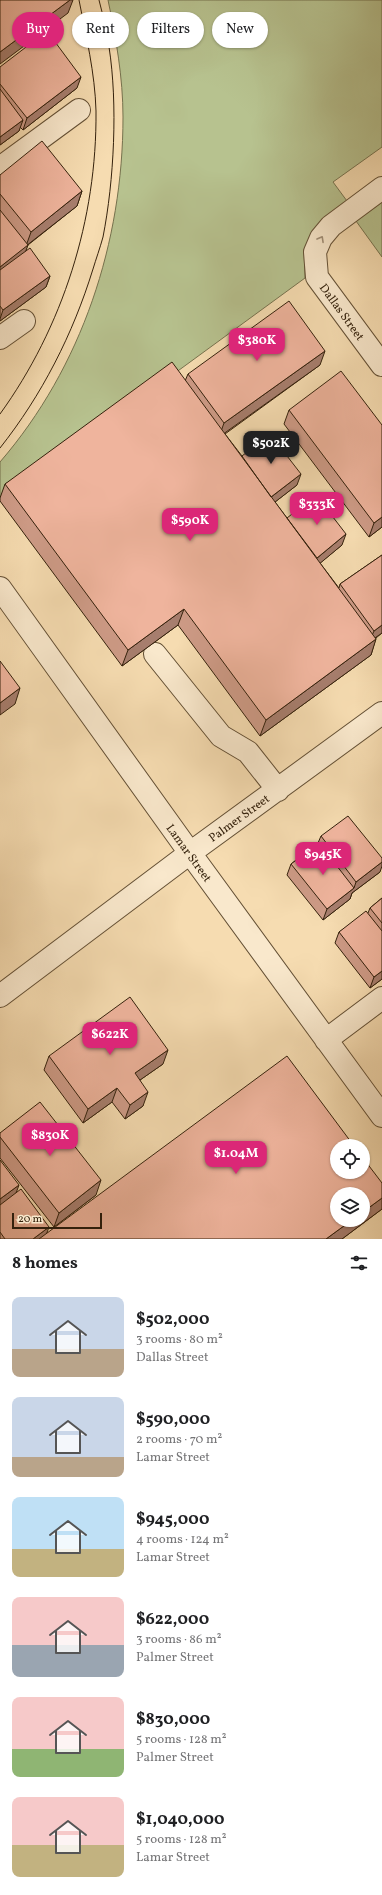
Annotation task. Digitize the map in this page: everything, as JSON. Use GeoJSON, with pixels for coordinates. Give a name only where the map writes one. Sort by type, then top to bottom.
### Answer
{"type":"FeatureCollection","features":[{"type":"Feature","properties":{"kind":"street"},"geometry":{"type":"LineString","coordinates":[[0,168],[79,110]]}},
{"type":"Feature","properties":{"kind":"street","name":"Dallas Street"},"geometry":{"type":"LineString","coordinates":[[382,188],[331,226],[321,238],[315,252],[317,277],[382,365]]}},
{"type":"Feature","properties":{"kind":"street"},"geometry":{"type":"LineString","coordinates":[[0,338],[24,321]]}},
{"type":"Feature","properties":{"kind":"street","name":"Lamar Street"},"geometry":{"type":"LineString","coordinates":[[0,588],[190,854],[382,1116]]}},
{"type":"Feature","properties":{"kind":"street"},"geometry":{"type":"LineString","coordinates":[[155,654],[221,736],[248,752],[278,790]]}},
{"type":"Feature","properties":{"kind":"street","name":"Palmer Street"},"geometry":{"type":"LineString","coordinates":[[0,996],[382,713]]}},
{"type":"Feature","properties":{"kind":"street"},"geometry":{"type":"LineString","coordinates":[[326,1040],[382,998]]}},
{"type":"Feature","properties":{"kind":"green space"},"geometry":{"type":"Polygon","coordinates":[[[108,0],[382,0],[382,147],[333,182],[347,201],[304,249],[305,278],[0,501],[0,462],[29,425],[54,386],[75,344],[92,301],[106,256],[115,210],[121,164],[123,117],[122,88],[117,48],[129,48],[129,12],[110,12],[108,0]]]}},
{"type":"Feature","properties":{"kind":"green space"},"geometry":{"type":"Polygon","coordinates":[[[382,202],[382,257],[356,221],[382,202]]]}},
{"type":"Feature","properties":{"kind":"building"},"geometry":{"type":"Polygon","coordinates":[[[0,0],[70,0],[54,12],[12,12],[12,43],[0,52],[0,0]]]}},
{"type":"Feature","properties":{"kind":"building"},"geometry":{"type":"Polygon","coordinates":[[[25,48],[60,48],[81,77],[27,118],[0,84],[0,67],[25,48]]]}},
{"type":"Feature","properties":{"kind":"building"},"geometry":{"type":"Polygon","coordinates":[[[0,89],[23,120],[0,137],[0,89]]]}},
{"type":"Feature","properties":{"kind":"building"},"geometry":{"type":"Polygon","coordinates":[[[42,141],[82,191],[31,232],[0,194],[0,175],[42,141]]]}},
{"type":"Feature","properties":{"kind":"building"},"geometry":{"type":"Polygon","coordinates":[[[0,210],[28,245],[0,267],[0,210]]]}},
{"type":"Feature","properties":{"kind":"building"},"geometry":{"type":"Polygon","coordinates":[[[30,248],[50,276],[3,310],[0,306],[0,270],[30,248]]]}},
{"type":"Feature","properties":{"kind":"building"},"geometry":{"type":"Polygon","coordinates":[[[289,301],[325,351],[224,423],[188,374],[289,301]]]}},
{"type":"Feature","properties":{"kind":"building"},"geometry":{"type":"Polygon","coordinates":[[[172,362],[376,639],[266,720],[184,609],[128,650],[5,484],[172,362]]]}},
{"type":"Feature","properties":{"kind":"building"},"geometry":{"type":"Polygon","coordinates":[[[341,371],[382,425],[382,517],[374,523],[289,410],[341,371]]]}},
{"type":"Feature","properties":{"kind":"building"},"geometry":{"type":"Polygon","coordinates":[[[270,434],[301,474],[271,497],[242,456],[270,434]]]}},
{"type":"Feature","properties":{"kind":"building"},"geometry":{"type":"Polygon","coordinates":[[[316,495],[346,534],[317,558],[287,518],[316,495]]]}},
{"type":"Feature","properties":{"kind":"building"},"geometry":{"type":"Polygon","coordinates":[[[382,555],[382,625],[374,631],[340,584],[382,555]]]}},
{"type":"Feature","properties":{"kind":"building"},"geometry":{"type":"Polygon","coordinates":[[[0,661],[20,688],[0,703],[0,661]]]}},
{"type":"Feature","properties":{"kind":"building"},"geometry":{"type":"Polygon","coordinates":[[[348,816],[382,858],[382,862],[356,882],[321,836],[348,816]]]}},
{"type":"Feature","properties":{"kind":"building"},"geometry":{"type":"Polygon","coordinates":[[[319,843],[354,888],[327,909],[291,864],[319,843]]]}},
{"type":"Feature","properties":{"kind":"building"},"geometry":{"type":"Polygon","coordinates":[[[382,898],[382,923],[370,908],[382,898]]]}},
{"type":"Feature","properties":{"kind":"building"},"geometry":{"type":"Polygon","coordinates":[[[366,911],[382,931],[382,971],[374,977],[339,932],[366,911]]]}},
{"type":"Feature","properties":{"kind":"building"},"geometry":{"type":"Polygon","coordinates":[[[130,997],[168,1050],[135,1073],[148,1092],[130,1105],[117,1088],[88,1109],[49,1056],[130,997]]]}},
{"type":"Feature","properties":{"kind":"building"},"geometry":{"type":"Polygon","coordinates":[[[287,1056],[349,1139],[330,1139],[330,1179],[370,1179],[370,1167],[382,1183],[382,1198],[370,1207],[370,1187],[330,1187],[330,1227],[342,1227],[326,1239],[39,1239],[287,1056]]]}},
{"type":"Feature","properties":{"kind":"building"},"geometry":{"type":"Polygon","coordinates":[[[40,1102],[101,1180],[59,1213],[0,1137],[0,1133],[40,1102]]]}},
{"type":"Feature","properties":{"kind":"building"},"geometry":{"type":"Polygon","coordinates":[[[0,1160],[19,1185],[0,1199],[0,1160]]]}},
{"type":"Feature","properties":{"kind":"building"},"geometry":{"type":"Polygon","coordinates":[[[21,1189],[49,1227],[33,1239],[5,1239],[0,1232],[0,1205],[21,1189]]]}},
{"type":"Feature","properties":{"kind":"tram line"},"geometry":{"type":"LineString","coordinates":[[0,414],[42,345],[72,270],[83,231],[95,151],[96,111],[90,55],[79,0]]}},
{"type":"Feature","properties":{"kind":"tram line"},"geometry":{"type":"LineString","coordinates":[[0,448],[29,407],[55,363],[76,317],[103,237],[110,192],[114,142],[114,117],[112,69],[106,29],[99,0]]}}]}
